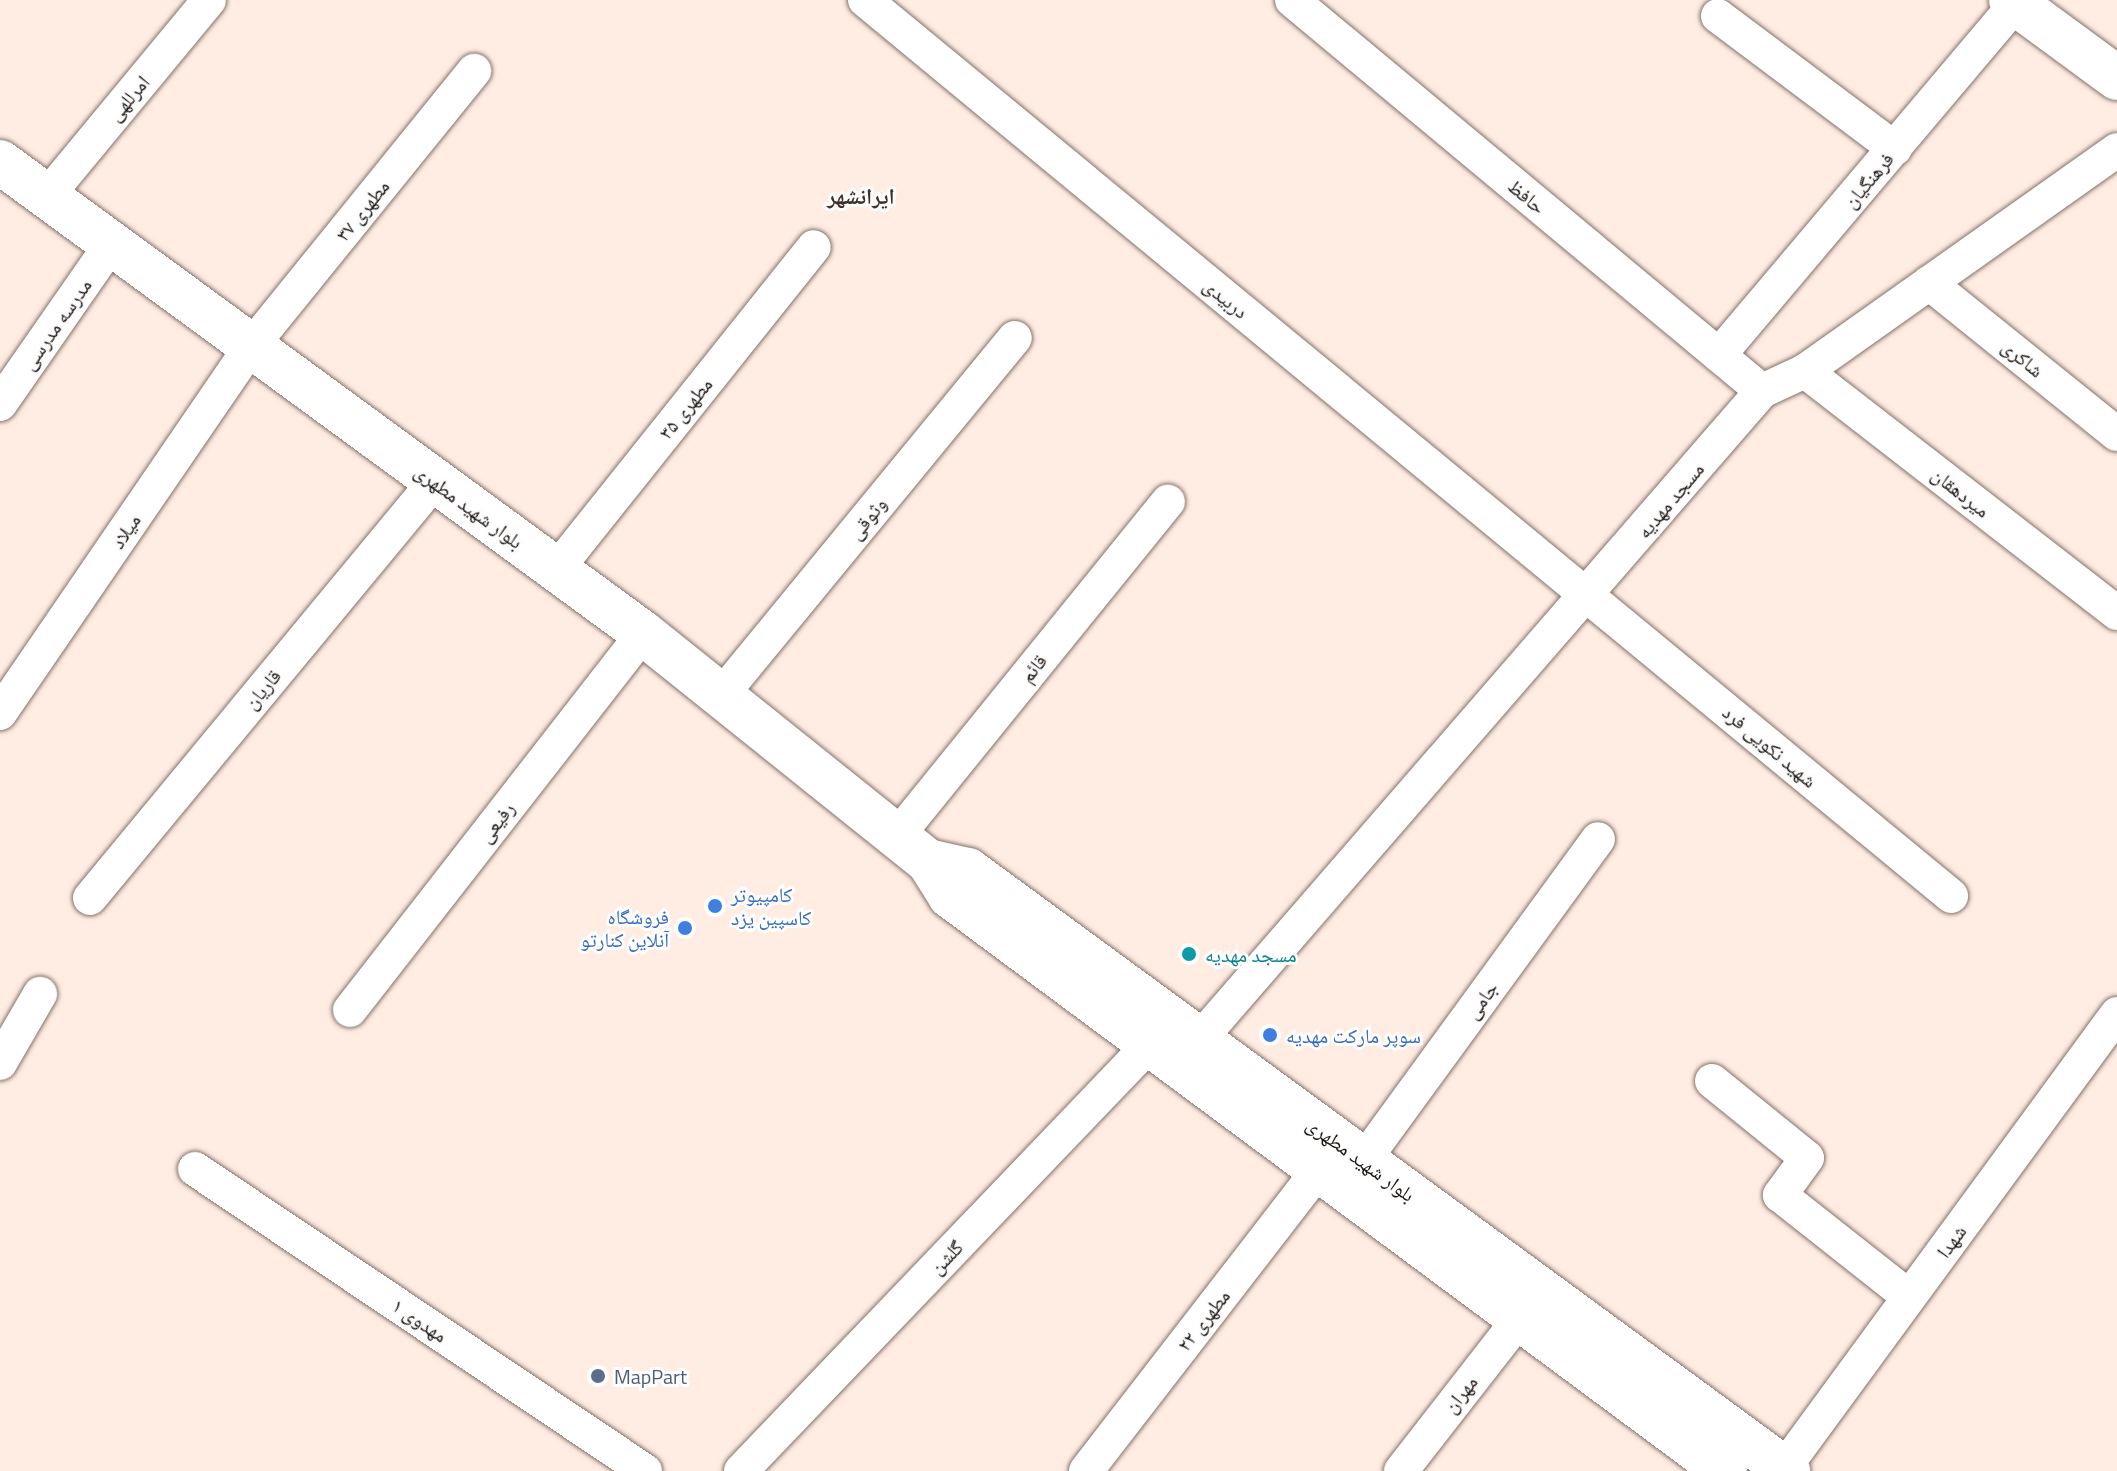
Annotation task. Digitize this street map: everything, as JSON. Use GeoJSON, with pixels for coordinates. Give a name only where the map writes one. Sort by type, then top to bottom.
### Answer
{"type":"FeatureCollection","features":[{"type":"Feature","properties":{"kind":"main road"},"geometry":{"type":"LineString","coordinates":[[2015,1],[2117,78]]}},
{"type":"Feature","properties":{"kind":"main road","name":"بلوار شهید مطهری"},"geometry":{"type":"LineString","coordinates":[[0,162],[249,349],[643,633],[719,698],[913,848],[950,896],[1725,1471]]}},
{"type":"Feature","properties":{"kind":"main road","name":"بلوار شهید مطهری"},"geometry":{"type":"LineString","coordinates":[[913,848],[968,870],[1786,1470]]}},
{"type":"Feature","properties":{"kind":"street","name":"امرللهی"},"geometry":{"type":"LineString","coordinates":[[47,196],[209,0]]}},
{"type":"Feature","properties":{"kind":"street","name":"دربیدی"},"geometry":{"type":"LineString","coordinates":[[865,0],[1588,596]]}},
{"type":"Feature","properties":{"kind":"street","name":"حافظ"},"geometry":{"type":"LineString","coordinates":[[1292,0],[1762,391]]}},
{"type":"Feature","properties":{"kind":"street","name":"فرهنگیان"},"geometry":{"type":"LineString","coordinates":[[1719,355],[1895,149],[2015,1]]}},
{"type":"Feature","properties":{"kind":"street"},"geometry":{"type":"LineString","coordinates":[[1718,16],[1895,149]]}},
{"type":"Feature","properties":{"kind":"street","name":"مطهری ۳۷"},"geometry":{"type":"LineString","coordinates":[[249,349],[474,71]]}},
{"type":"Feature","properties":{"kind":"street","name":"مسجد مهدیه"},"geometry":{"type":"LineString","coordinates":[[1199,1040],[1588,596],[1762,391],[1805,371],[2117,150]]}},
{"type":"Feature","properties":{"kind":"street","name":"مدرسه مدرسی"},"geometry":{"type":"LineString","coordinates":[[0,404],[111,244]]}},
{"type":"Feature","properties":{"kind":"street","name":"مطهری ۳۵"},"geometry":{"type":"LineString","coordinates":[[556,570],[814,247]]}},
{"type":"Feature","properties":{"kind":"street","name":"شاکری"},"geometry":{"type":"LineString","coordinates":[[1929,283],[2117,434]]}},
{"type":"Feature","properties":{"kind":"street","name":"وثوقی"},"geometry":{"type":"LineString","coordinates":[[719,698],[1015,338]]}},
{"type":"Feature","properties":{"kind":"street","name":"میلاد"},"geometry":{"type":"LineString","coordinates":[[0,713],[249,349]]}},
{"type":"Feature","properties":{"kind":"street","name":"میردهقان"},"geometry":{"type":"LineString","coordinates":[[1805,371],[2117,613]]}},
{"type":"Feature","properties":{"kind":"street","name":"قاریان"},"geometry":{"type":"LineString","coordinates":[[90,898],[435,481]]}},
{"type":"Feature","properties":{"kind":"street","name":"قائم"},"geometry":{"type":"LineString","coordinates":[[913,848],[1168,501]]}},
{"type":"Feature","properties":{"kind":"street","name":"شهید نکویی فرد"},"geometry":{"type":"LineString","coordinates":[[1588,596],[1951,896]]}},
{"type":"Feature","properties":{"kind":"street","name":"رفیعی"},"geometry":{"type":"LineString","coordinates":[[350,1010],[643,633]]}},
{"type":"Feature","properties":{"kind":"street","name":"جامی"},"geometry":{"type":"LineString","coordinates":[[1364,1160],[1598,839]]}},
{"type":"Feature","properties":{"kind":"street"},"geometry":{"type":"LineString","coordinates":[[0,1063],[40,994]]}},
{"type":"Feature","properties":{"kind":"street","name":"شهدا"},"geometry":{"type":"LineString","coordinates":[[1786,1470],[2117,1014]]}},
{"type":"Feature","properties":{"kind":"street","name":"گلشن"},"geometry":{"type":"LineString","coordinates":[[741,1471],[1151,1043]]}},
{"type":"Feature","properties":{"kind":"street"},"geometry":{"type":"LineString","coordinates":[[1712,1081],[1807,1158],[1780,1195],[1909,1297]]}},
{"type":"Feature","properties":{"kind":"street","name":"مطهری ۲۲"},"geometry":{"type":"LineString","coordinates":[[1086,1471],[1320,1168]]}},
{"type":"Feature","properties":{"kind":"street","name":"مهدوی ۱"},"geometry":{"type":"LineString","coordinates":[[195,1169],[645,1471]]}},
{"type":"Feature","properties":{"kind":"street","name":"مهران"},"geometry":{"type":"LineString","coordinates":[[1401,1471],[1520,1318]]}},
{"type":"Feature","properties":{"kind":"place","name":"کامپیوتر کاسپین یزد"},"geometry":{"type":"Point","coordinates":[715,906]}},
{"type":"Feature","properties":{"kind":"place","name":"فروشگاه آنلاین کنارتو"},"geometry":{"type":"Point","coordinates":[685,928]}},
{"type":"Feature","properties":{"kind":"place","name":"مسجد مهدیه"},"geometry":{"type":"Point","coordinates":[1189,954]}},
{"type":"Feature","properties":{"kind":"place","name":"سوپر مارکت مهدیه"},"geometry":{"type":"Point","coordinates":[1270,1035]}},
{"type":"Feature","properties":{"kind":"place","name":"MapPart"},"geometry":{"type":"Point","coordinates":[598,1376]}},
{"type":"Feature","properties":{"kind":"district","name":"ایرانشهر"},"geometry":{"type":"Point","coordinates":[861,197]}}]}
